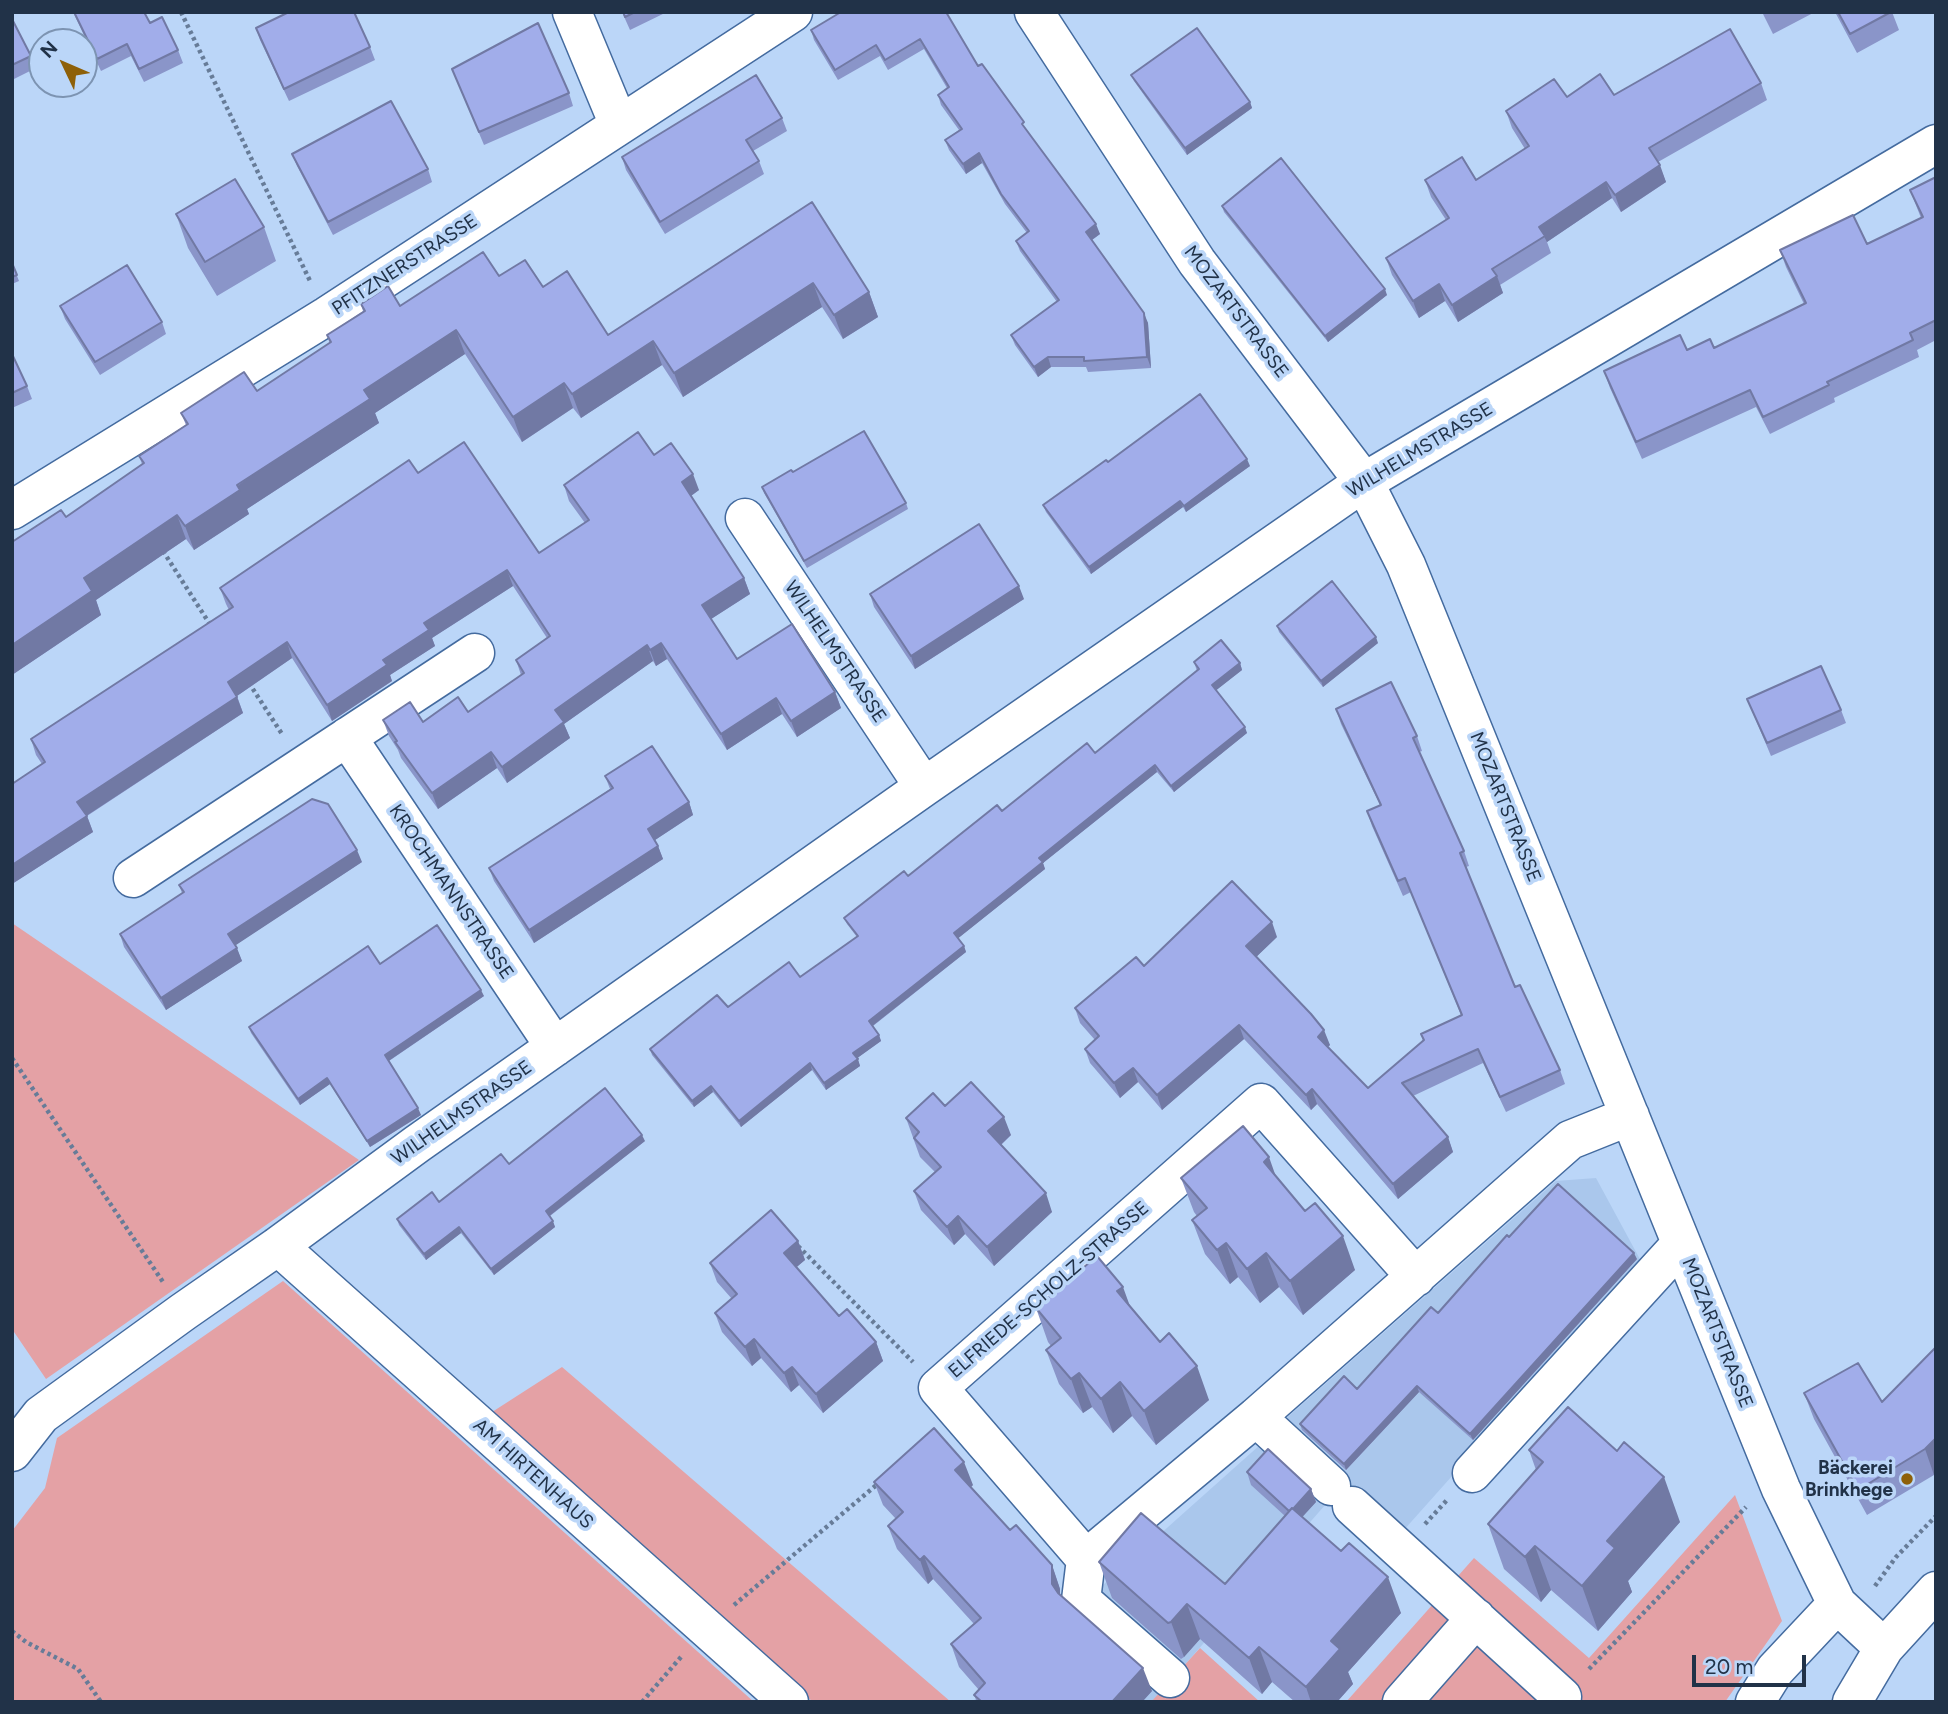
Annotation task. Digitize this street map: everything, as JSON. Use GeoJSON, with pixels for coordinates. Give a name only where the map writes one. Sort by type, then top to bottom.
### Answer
{"type":"FeatureCollection","features":[{"type":"Feature","properties":{"kind":"street"},"geometry":{"type":"LineString","coordinates":[[572,12],[619,125]]}},
{"type":"Feature","properties":{"kind":"street","name":"PFITZNERSTRASSE"},"geometry":{"type":"LineString","coordinates":[[12,510],[327,316],[793,12]]}},
{"type":"Feature","properties":{"kind":"street","name":"MOZARTSTRASSE"},"geometry":{"type":"LineString","coordinates":[[1034,12],[1197,262],[1364,482],[1406,565],[1781,1489],[1837,1604],[1884,1648]]}},
{"type":"Feature","properties":{"kind":"street","name":"WILHELMSTRASSE"},"geometry":{"type":"LineString","coordinates":[[12,1452],[41,1415],[183,1311],[924,787],[1364,482],[1936,144]]}},
{"type":"Feature","properties":{"kind":"street","name":"WILHELMSTRASSE"},"geometry":{"type":"LineString","coordinates":[[745,518],[924,787]]}},
{"type":"Feature","properties":{"kind":"street"},"geometry":{"type":"LineString","coordinates":[[133,878],[475,653]]}},
{"type":"Feature","properties":{"kind":"street","name":"KROCHMANNSTRASSE"},"geometry":{"type":"LineString","coordinates":[[347,737],[555,1048]]}},
{"type":"Feature","properties":{"kind":"street","name":"ELFRIEDE-SCHOLZ-STRASSE"},"geometry":{"type":"LineString","coordinates":[[1086,1559],[938,1388],[1261,1103],[1416,1277]]}},
{"type":"Feature","properties":{"kind":"street"},"geometry":{"type":"LineString","coordinates":[[1170,1678],[1081,1600],[1086,1559],[1256,1418],[1570,1140],[1630,1116]]}},
{"type":"Feature","properties":{"kind":"street"},"geometry":{"type":"LineString","coordinates":[[1472,1473],[1681,1244]]}},
{"type":"Feature","properties":{"kind":"street","name":"AM HIRTENHAUS"},"geometry":{"type":"LineString","coordinates":[[278,1246],[789,1702]]}},
{"type":"Feature","properties":{"kind":"street"},"geometry":{"type":"LineString","coordinates":[[1256,1418],[1562,1697]]}},
{"type":"Feature","properties":{"kind":"street"},"geometry":{"type":"LineString","coordinates":[[1852,1702],[1884,1648],[1936,1591]]}},
{"type":"Feature","properties":{"kind":"street"},"geometry":{"type":"LineString","coordinates":[[1755,1702],[1775,1670],[1837,1604]]}},
{"type":"Feature","properties":{"kind":"street"},"geometry":{"type":"LineString","coordinates":[[1402,1702],[1476,1618]]}},
{"type":"Feature","properties":{"kind":"path"},"geometry":{"type":"LineString","coordinates":[[181,12],[327,316]]}},
{"type":"Feature","properties":{"kind":"path"},"geometry":{"type":"LineString","coordinates":[[161,548],[213,629]]}},
{"type":"Feature","properties":{"kind":"path"},"geometry":{"type":"LineString","coordinates":[[243,674],[303,766]]}},
{"type":"Feature","properties":{"kind":"path"},"geometry":{"type":"LineString","coordinates":[[12,1058],[183,1311]]}},
{"type":"Feature","properties":{"kind":"path"},"geometry":{"type":"LineString","coordinates":[[793,1240],[938,1388]]}},
{"type":"Feature","properties":{"kind":"path"},"geometry":{"type":"LineString","coordinates":[[1401,1550],[1472,1473]]}},
{"type":"Feature","properties":{"kind":"path"},"geometry":{"type":"LineString","coordinates":[[642,1702],[706,1628],[887,1477]]}},
{"type":"Feature","properties":{"kind":"path"},"geometry":{"type":"LineString","coordinates":[[1562,1697],[1750,1503],[1781,1489]]}},
{"type":"Feature","properties":{"kind":"path"},"geometry":{"type":"LineString","coordinates":[[12,1631],[26,1642],[78,1669],[101,1702]]}},
{"type":"Feature","properties":{"kind":"shaded area"},"geometry":{"type":"Polygon","coordinates":[[[12,923],[359,1160],[46,1379],[12,1329],[12,923]]]}},
{"type":"Feature","properties":{"kind":"shaded area"},"geometry":{"type":"Polygon","coordinates":[[[1596,1178],[1642,1263],[1403,1531],[1282,1422],[1556,1181],[1596,1178]]]}},
{"type":"Feature","properties":{"kind":"shaded area"},"geometry":{"type":"Polygon","coordinates":[[[283,1281],[754,1702],[12,1702],[12,1531],[45,1488],[57,1438],[283,1281]]]}},
{"type":"Feature","properties":{"kind":"shaded area"},"geometry":{"type":"Polygon","coordinates":[[[562,1367],[951,1702],[813,1702],[489,1414],[562,1367]]]}},
{"type":"Feature","properties":{"kind":"shaded area"},"geometry":{"type":"Polygon","coordinates":[[[1261,1444],[1326,1504],[1152,1702],[972,1702],[1261,1444]]]}},
{"type":"Feature","properties":{"kind":"shaded area"},"geometry":{"type":"Polygon","coordinates":[[[1735,1495],[1782,1621],[1725,1702],[1346,1702],[1474,1558],[1589,1658],[1735,1495]]]}},
{"type":"Feature","properties":{"kind":"shaded area"},"geometry":{"type":"Polygon","coordinates":[[[1200,1648],[1260,1702],[1151,1702],[1200,1648]]]}},
{"type":"Feature","properties":{"kind":"building"},"geometry":{"type":"Polygon","coordinates":[[[74,12],[144,12],[150,23],[162,17],[178,50],[139,69],[127,44],[98,58],[98,28],[82,28],[74,12]]]}},
{"type":"Feature","properties":{"kind":"building"},"geometry":{"type":"Polygon","coordinates":[[[289,12],[354,12],[370,47],[284,89],[256,28],[289,12]]]}},
{"type":"Feature","properties":{"kind":"building"},"geometry":{"type":"Polygon","coordinates":[[[841,12],[946,12],[978,66],[982,64],[1024,122],[1022,124],[1096,224],[1086,232],[1144,313],[1147,357],[1084,361],[1084,357],[1048,357],[1034,367],[1011,335],[1059,300],[1016,241],[1029,231],[1001,194],[979,153],[963,164],[945,140],[962,129],[938,95],[949,87],[920,39],[885,60],[876,45],[835,70],[811,30],[841,12]]]}},
{"type":"Feature","properties":{"kind":"building"},"geometry":{"type":"Polygon","coordinates":[[[1838,12],[1891,12],[1850,34],[1838,12]]]}},
{"type":"Feature","properties":{"kind":"building"},"geometry":{"type":"Polygon","coordinates":[[[12,19],[28,50],[28,57],[12,65],[12,19]]]}},
{"type":"Feature","properties":{"kind":"building"},"geometry":{"type":"Polygon","coordinates":[[[538,23],[569,93],[479,132],[452,69],[538,23]]]}},
{"type":"Feature","properties":{"kind":"building"},"geometry":{"type":"Polygon","coordinates":[[[1197,28],[1250,102],[1185,148],[1131,75],[1197,28]]]}},
{"type":"Feature","properties":{"kind":"building"},"geometry":{"type":"Polygon","coordinates":[[[1730,29],[1761,83],[1649,148],[1660,165],[1615,195],[1606,182],[1539,227],[1545,236],[1492,269],[1497,276],[1452,305],[1439,284],[1413,301],[1386,258],[1449,218],[1425,180],[1462,157],[1476,180],[1529,146],[1506,111],[1554,79],[1567,97],[1600,74],[1614,95],[1730,29]]]}},
{"type":"Feature","properties":{"kind":"building"},"geometry":{"type":"Polygon","coordinates":[[[756,75],[782,118],[746,140],[759,161],[660,222],[622,157],[756,75]]]}},
{"type":"Feature","properties":{"kind":"building"},"geometry":{"type":"Polygon","coordinates":[[[391,101],[428,169],[328,222],[292,154],[391,101]]]}},
{"type":"Feature","properties":{"kind":"building"},"geometry":{"type":"Polygon","coordinates":[[[1281,158],[1385,289],[1325,336],[1222,206],[1281,158]]]}},
{"type":"Feature","properties":{"kind":"building"},"geometry":{"type":"Polygon","coordinates":[[[1936,177],[1936,320],[1910,333],[1913,340],[1763,417],[1750,390],[1636,442],[1604,371],[1680,335],[1687,350],[1710,339],[1714,348],[1806,303],[1780,250],[1853,215],[1867,244],[1923,217],[1910,190],[1936,177]]]}},
{"type":"Feature","properties":{"kind":"building"},"geometry":{"type":"Polygon","coordinates":[[[235,179],[264,227],[205,262],[176,214],[235,179]]]}},
{"type":"Feature","properties":{"kind":"building"},"geometry":{"type":"Polygon","coordinates":[[[812,202],[869,292],[834,315],[813,283],[674,373],[653,341],[572,394],[564,383],[513,417],[456,330],[364,390],[370,399],[237,485],[240,490],[185,526],[177,515],[84,578],[92,591],[12,645],[12,542],[61,510],[66,517],[144,463],[139,456],[188,424],[181,413],[244,372],[257,391],[331,342],[327,335],[365,311],[361,304],[388,286],[400,306],[483,252],[499,276],[525,260],[543,287],[567,271],[608,335],[812,202]]]}},
{"type":"Feature","properties":{"kind":"building"},"geometry":{"type":"Polygon","coordinates":[[[12,263],[17,275],[12,277],[12,263]]]}},
{"type":"Feature","properties":{"kind":"building"},"geometry":{"type":"Polygon","coordinates":[[[127,265],[162,322],[95,362],[60,306],[127,265]]]}},
{"type":"Feature","properties":{"kind":"building"},"geometry":{"type":"Polygon","coordinates":[[[12,354],[27,386],[12,393],[12,354]]]}},
{"type":"Feature","properties":{"kind":"building"},"geometry":{"type":"Polygon","coordinates":[[[1200,394],[1247,459],[1184,506],[1180,501],[1089,567],[1043,505],[1106,460],[1108,462],[1200,394]]]}},
{"type":"Feature","properties":{"kind":"building"},"geometry":{"type":"Polygon","coordinates":[[[864,431],[906,503],[804,561],[762,487],[864,431]]]}},
{"type":"Feature","properties":{"kind":"building"},"geometry":{"type":"Polygon","coordinates":[[[638,432],[654,455],[671,443],[693,474],[682,482],[744,578],[702,605],[737,659],[792,624],[835,692],[791,721],[776,698],[721,734],[661,643],[650,650],[647,645],[555,710],[564,722],[502,767],[491,752],[432,793],[395,742],[397,741],[383,720],[410,702],[423,722],[458,697],[468,712],[524,673],[516,660],[550,636],[507,570],[424,623],[429,630],[383,660],[387,665],[327,705],[287,642],[228,682],[237,697],[77,802],[87,816],[12,865],[12,784],[45,762],[31,739],[233,607],[220,588],[409,460],[418,473],[464,442],[539,553],[589,520],[564,485],[638,432]]]}},
{"type":"Feature","properties":{"kind":"building"},"geometry":{"type":"Polygon","coordinates":[[[979,524],[1019,586],[911,656],[870,594],[979,524]]]}},
{"type":"Feature","properties":{"kind":"building"},"geometry":{"type":"Polygon","coordinates":[[[1332,581],[1376,637],[1321,681],[1277,626],[1332,581]]]}},
{"type":"Feature","properties":{"kind":"building"},"geometry":{"type":"Polygon","coordinates":[[[1221,640],[1240,663],[1212,685],[1245,727],[1171,786],[1155,765],[1039,858],[1043,862],[954,933],[964,946],[869,1021],[879,1035],[853,1053],[858,1059],[824,1083],[810,1063],[739,1121],[711,1086],[692,1101],[650,1049],[717,995],[728,1007],[789,962],[800,977],[858,936],[844,918],[904,871],[908,876],[997,805],[1002,811],[1087,743],[1095,753],[1199,669],[1194,662],[1221,640]]]}},
{"type":"Feature","properties":{"kind":"building"},"geometry":{"type":"Polygon","coordinates":[[[1821,666],[1841,710],[1767,743],[1747,699],[1821,666]]]}},
{"type":"Feature","properties":{"kind":"building"},"geometry":{"type":"Polygon","coordinates":[[[1391,682],[1417,736],[1413,738],[1464,851],[1460,853],[1515,987],[1520,985],[1560,1070],[1500,1097],[1478,1049],[1402,1083],[1448,1137],[1393,1184],[1312,1089],[1306,1095],[1239,1025],[1157,1095],[1133,1068],[1114,1083],[1085,1049],[1099,1036],[1075,1008],[1136,957],[1144,966],[1232,881],[1272,922],[1246,946],[1311,1014],[1324,1030],[1318,1037],[1368,1088],[1424,1040],[1421,1034],[1462,1015],[1405,878],[1398,881],[1367,811],[1381,805],[1336,709],[1391,682]]]}},
{"type":"Feature","properties":{"kind":"building"},"geometry":{"type":"Polygon","coordinates":[[[652,746],[689,802],[648,829],[658,846],[529,930],[489,868],[613,788],[605,776],[652,746]]]}},
{"type":"Feature","properties":{"kind":"building"},"geometry":{"type":"Polygon","coordinates":[[[312,799],[328,804],[357,850],[228,934],[237,948],[161,998],[120,934],[184,892],[179,885],[312,799]]]}},
{"type":"Feature","properties":{"kind":"building"},"geometry":{"type":"Polygon","coordinates":[[[437,925],[481,990],[385,1055],[418,1108],[367,1141],[327,1078],[298,1099],[249,1027],[368,946],[380,964],[437,925]]]}},
{"type":"Feature","properties":{"kind":"building"},"geometry":{"type":"Polygon","coordinates":[[[971,1082],[1004,1117],[988,1131],[1046,1193],[987,1247],[958,1216],[947,1227],[914,1191],[941,1167],[914,1138],[919,1132],[906,1118],[933,1093],[945,1106],[971,1082]]]}},
{"type":"Feature","properties":{"kind":"building"},"geometry":{"type":"Polygon","coordinates":[[[605,1088],[642,1135],[546,1211],[553,1221],[491,1269],[459,1227],[424,1254],[397,1219],[432,1192],[439,1202],[501,1154],[509,1164],[605,1088]]]}},
{"type":"Feature","properties":{"kind":"building"},"geometry":{"type":"Polygon","coordinates":[[[1243,1126],[1269,1157],[1264,1162],[1305,1211],[1315,1203],[1343,1236],[1290,1281],[1266,1253],[1247,1269],[1226,1243],[1217,1250],[1192,1220],[1207,1208],[1181,1178],[1243,1126]]]}},
{"type":"Feature","properties":{"kind":"building"},"geometry":{"type":"Polygon","coordinates":[[[1558,1184],[1634,1253],[1470,1434],[1417,1386],[1344,1464],[1300,1424],[1344,1376],[1357,1389],[1431,1307],[1438,1313],[1507,1235],[1509,1237],[1558,1184]]]}},
{"type":"Feature","properties":{"kind":"building"},"geometry":{"type":"Polygon","coordinates":[[[771,1210],[798,1241],[784,1253],[839,1316],[847,1309],[876,1342],[816,1394],[792,1367],[784,1373],[754,1339],[745,1347],[715,1313],[737,1294],[710,1263],[771,1210]]]}},
{"type":"Feature","properties":{"kind":"building"},"geometry":{"type":"Polygon","coordinates":[[[1097,1256],[1123,1287],[1117,1291],[1160,1342],[1169,1333],[1197,1366],[1144,1411],[1120,1382],[1101,1399],[1079,1373],[1071,1379],[1046,1350],[1061,1338],[1036,1308],[1097,1256]]]}},
{"type":"Feature","properties":{"kind":"building"},"geometry":{"type":"Polygon","coordinates":[[[1936,1347],[1936,1438],[1925,1449],[1858,1490],[1804,1393],[1858,1363],[1882,1402],[1936,1347]]]}},
{"type":"Feature","properties":{"kind":"building"},"geometry":{"type":"Polygon","coordinates":[[[1568,1407],[1617,1451],[1624,1442],[1664,1477],[1607,1541],[1615,1548],[1582,1586],[1535,1546],[1525,1557],[1488,1524],[1543,1462],[1529,1450],[1568,1407]]]}},
{"type":"Feature","properties":{"kind":"building"},"geometry":{"type":"Polygon","coordinates":[[[934,1428],[964,1462],[955,1470],[1010,1530],[1016,1525],[1052,1565],[1052,1584],[1058,1593],[1143,1668],[1112,1702],[982,1702],[974,1695],[985,1683],[951,1644],[981,1618],[924,1556],[920,1560],[888,1526],[903,1512],[874,1482],[934,1428]]]}},
{"type":"Feature","properties":{"kind":"building"},"geometry":{"type":"Polygon","coordinates":[[[1268,1449],[1311,1489],[1289,1511],[1247,1472],[1268,1449]]]}},
{"type":"Feature","properties":{"kind":"building"},"geometry":{"type":"Polygon","coordinates":[[[1292,1508],[1341,1551],[1349,1543],[1388,1577],[1331,1641],[1340,1649],[1306,1687],[1259,1647],[1249,1658],[1187,1604],[1168,1623],[1099,1562],[1141,1513],[1225,1584],[1292,1508]]]}},
{"type":"Feature","properties":{"kind":"place","name":"Bäckerei Brinkhege"},"geometry":{"type":"Point","coordinates":[1907,1479]}}]}
